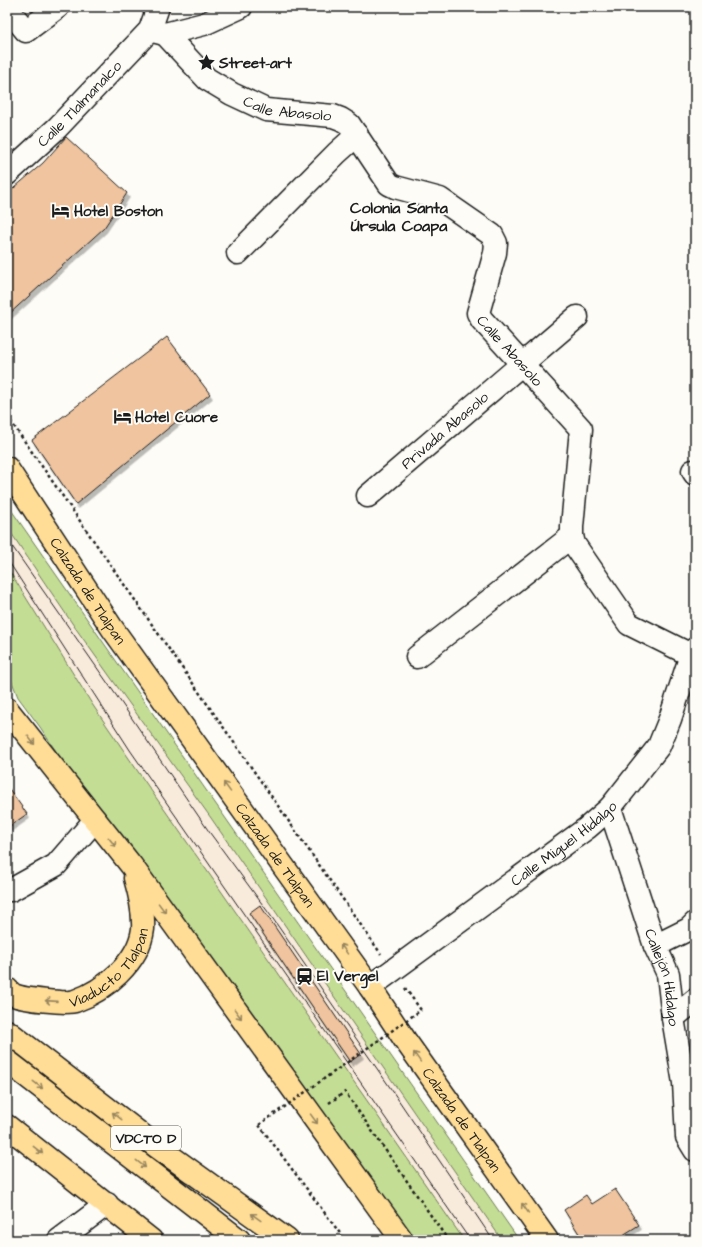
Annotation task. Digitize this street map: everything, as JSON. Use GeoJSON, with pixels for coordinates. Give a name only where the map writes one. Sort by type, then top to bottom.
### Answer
{"type":"FeatureCollection","features":[{"type":"Feature","properties":{"kind":"main road","name":"Calzada de Tlalpan"},"geometry":{"type":"LineString","coordinates":[[7,468],[112,628],[370,986],[410,1047],[547,1240]]}},
{"type":"Feature","properties":{"kind":"main road"},"geometry":{"type":"LineString","coordinates":[[7,709],[131,865],[402,1240]]}},
{"type":"Feature","properties":{"kind":"main road","name":"Viaducto Tlalpan"},"geometry":{"type":"LineString","coordinates":[[7,989],[15,995],[49,1001],[74,1002],[102,988],[121,972],[136,951],[143,930],[142,900],[131,865]]}},
{"type":"Feature","properties":{"kind":"main road","name":"VDCTO D"},"geometry":{"type":"LineString","coordinates":[[7,1031],[156,1146],[288,1240]]}},
{"type":"Feature","properties":{"kind":"main road","name":"VDCTO D"},"geometry":{"type":"LineString","coordinates":[[7,1061],[239,1240]]}},
{"type":"Feature","properties":{"kind":"main road"},"geometry":{"type":"LineString","coordinates":[[7,1126],[107,1204],[150,1240]]}},
{"type":"Feature","properties":{"kind":"street"},"geometry":{"type":"LineString","coordinates":[[7,8],[26,31],[58,7]]}},
{"type":"Feature","properties":{"kind":"street"},"geometry":{"type":"LineString","coordinates":[[158,7],[157,32],[204,24],[241,7]]}},
{"type":"Feature","properties":{"kind":"street","name":"Calle Abasolo"},"geometry":{"type":"LineString","coordinates":[[157,32],[207,79],[232,94],[266,110],[333,116],[341,119],[349,124],[389,184],[440,199],[492,235],[496,244],[495,253],[478,313],[482,320],[582,429],[572,536]]}},
{"type":"Feature","properties":{"kind":"street","name":"Calle Tlalmanalco"},"geometry":{"type":"LineString","coordinates":[[7,174],[157,32]]}},
{"type":"Feature","properties":{"kind":"street"},"geometry":{"type":"LineString","coordinates":[[238,253],[337,153],[357,136]]}},
{"type":"Feature","properties":{"kind":"street","name":"Privada Abasolo"},"geometry":{"type":"LineString","coordinates":[[368,496],[577,317]]}},
{"type":"Feature","properties":{"kind":"street"},"geometry":{"type":"LineString","coordinates":[[417,657],[572,536],[574,544],[629,624],[693,652]]}},
{"type":"Feature","properties":{"kind":"street","name":"Calle Miguel Hidalgo"},"geometry":{"type":"LineString","coordinates":[[370,986],[586,828],[610,808],[659,746],[693,652]]}},
{"type":"Feature","properties":{"kind":"street","name":"Callejón Hidalgo"},"geometry":{"type":"LineString","coordinates":[[610,808],[655,946],[668,974],[673,1018],[684,1083],[686,1137],[695,1150]]}},
{"type":"Feature","properties":{"kind":"street"},"geometry":{"type":"LineString","coordinates":[[7,890],[11,890],[56,866],[95,820]]}},
{"type":"Feature","properties":{"kind":"street"},"geometry":{"type":"LineString","coordinates":[[655,946],[689,929],[695,923]]}},
{"type":"Feature","properties":{"kind":"street"},"geometry":{"type":"LineString","coordinates":[[673,1018],[695,1000]]}},
{"type":"Feature","properties":{"kind":"street"},"geometry":{"type":"LineString","coordinates":[[59,1240],[107,1204]]}},
{"type":"Feature","properties":{"kind":"path"},"geometry":{"type":"LineString","coordinates":[[7,416],[421,1010],[259,1126],[345,1240]]}},
{"type":"Feature","properties":{"kind":"path"},"geometry":{"type":"LineString","coordinates":[[328,1104],[345,1092],[448,1240]]}},
{"type":"Feature","properties":{"kind":"shaded area"},"geometry":{"type":"Polygon","coordinates":[[[7,527],[74,626],[211,818],[502,1240],[464,1240],[141,776],[92,704],[7,567],[7,527]]]}},
{"type":"Feature","properties":{"kind":"green space"},"geometry":{"type":"Polygon","coordinates":[[[7,504],[519,1240],[502,1240],[211,818],[74,626],[7,527],[7,504]]]}},
{"type":"Feature","properties":{"kind":"green space"},"geometry":{"type":"Polygon","coordinates":[[[7,567],[92,704],[464,1240],[413,1240],[77,783],[18,697],[12,682],[7,652],[7,567]]]}},
{"type":"Feature","properties":{"kind":"building","name":"Hotel Boston"},"geometry":{"type":"Polygon","coordinates":[[[66,137],[127,193],[104,228],[7,316],[7,194],[43,163],[66,137]]]}},
{"type":"Feature","properties":{"kind":"building","name":"Hotel Cuore"},"geometry":{"type":"Polygon","coordinates":[[[167,337],[210,394],[76,504],[32,440],[167,337]]]}},
{"type":"Feature","properties":{"kind":"building"},"geometry":{"type":"Polygon","coordinates":[[[7,786],[27,814],[7,828],[7,786]]]}},
{"type":"Feature","properties":{"kind":"building"},"geometry":{"type":"Polygon","coordinates":[[[260,905],[361,1054],[350,1062],[249,913],[260,905]]]}},
{"type":"Feature","properties":{"kind":"building"},"geometry":{"type":"Polygon","coordinates":[[[615,1189],[639,1225],[615,1240],[583,1240],[564,1210],[586,1195],[592,1204],[615,1189]]]}},
{"type":"Feature","properties":{"kind":"tram line"},"geometry":{"type":"LineString","coordinates":[[7,539],[210,833],[271,916],[387,1083],[493,1240]]}},
{"type":"Feature","properties":{"kind":"tram line"},"geometry":{"type":"LineString","coordinates":[[7,559],[130,750],[470,1240]]}},
{"type":"Feature","properties":{"kind":"place","name":"Street-art"},"geometry":{"type":"Point","coordinates":[206,63]}},
{"type":"Feature","properties":{"kind":"place","name":"Hotel Boston"},"geometry":{"type":"Point","coordinates":[61,211]}},
{"type":"Feature","properties":{"kind":"place","name":"Hotel Cuore"},"geometry":{"type":"Point","coordinates":[122,417]}},
{"type":"Feature","properties":{"kind":"place","name":"El Vergel"},"geometry":{"type":"Point","coordinates":[304,976]}},
{"type":"Feature","properties":{"kind":"district","name":"Colonia Santa Úrsula Coapa"},"geometry":{"type":"Point","coordinates":[399,216]}}]}
